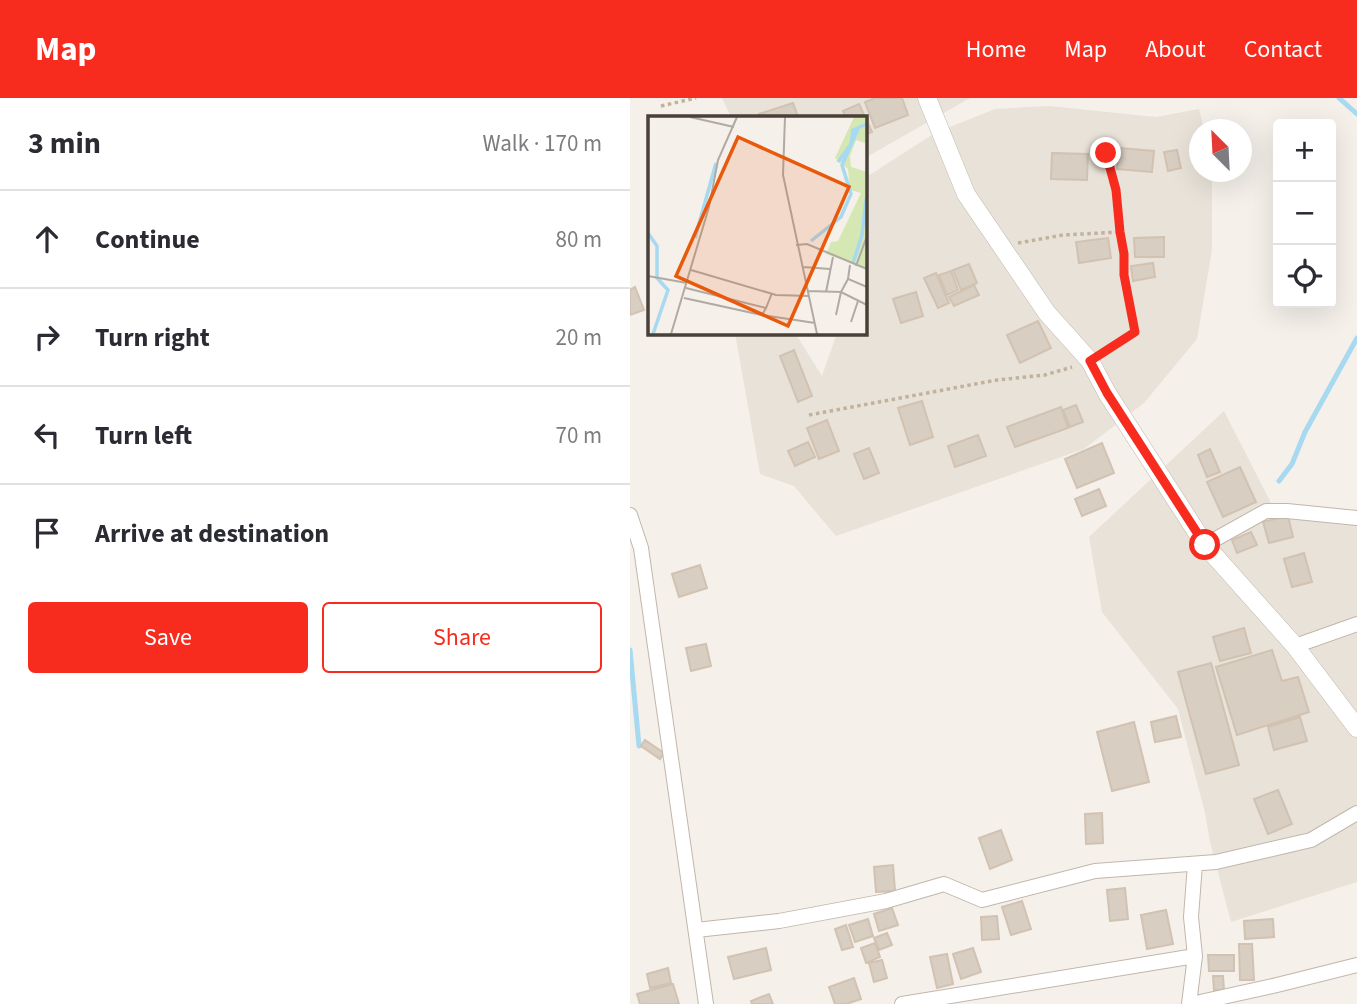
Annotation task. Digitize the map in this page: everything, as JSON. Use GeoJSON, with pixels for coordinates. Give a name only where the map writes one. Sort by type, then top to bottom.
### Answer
{"type":"FeatureCollection","features":[{"type":"Feature","properties":{"kind":"street"},"geometry":{"type":"LineString","coordinates":[[927,98],[966,194],[1047,313],[1090,361],[1107,393],[1205,545],[1295,646],[1357,728]]}},
{"type":"Feature","properties":{"kind":"street"},"geometry":{"type":"LineString","coordinates":[[1205,545],[1266,511],[1357,518]]}},
{"type":"Feature","properties":{"kind":"street"},"geometry":{"type":"LineString","coordinates":[[630,514],[641,548],[706,1004]]}},
{"type":"Feature","properties":{"kind":"street"},"geometry":{"type":"LineString","coordinates":[[1295,646],[1357,624]]}},
{"type":"Feature","properties":{"kind":"street"},"geometry":{"type":"LineString","coordinates":[[696,930],[779,920],[886,901],[944,884],[982,900],[1095,871],[1216,862],[1311,840],[1357,813]]}},
{"type":"Feature","properties":{"kind":"street"},"geometry":{"type":"LineString","coordinates":[[1195,863],[1191,917],[1195,956],[1190,1004],[1357,965]]}},
{"type":"Feature","properties":{"kind":"street"},"geometry":{"type":"LineString","coordinates":[[902,1004],[1195,956]]}},
{"type":"Feature","properties":{"kind":"path"},"geometry":{"type":"LineString","coordinates":[[661,106],[696,98]]}},
{"type":"Feature","properties":{"kind":"path"},"geometry":{"type":"LineString","coordinates":[[809,415],[997,380],[1045,375],[1090,361],[1135,332],[1124,275],[1116,190],[1106,153]]}},
{"type":"Feature","properties":{"kind":"path"},"geometry":{"type":"LineString","coordinates":[[1006,252],[1012,244],[1063,234],[1120,232]]}},
{"type":"Feature","properties":{"kind":"shaded area"},"geometry":{"type":"Polygon","coordinates":[[[722,98],[970,98],[866,157],[866,116],[731,116],[722,98]]]}},
{"type":"Feature","properties":{"kind":"shaded area"},"geometry":{"type":"Polygon","coordinates":[[[1049,106],[1156,117],[1199,109],[1202,119],[1189,119],[1189,182],[1212,182],[1212,250],[1197,339],[1144,403],[1084,449],[836,536],[794,486],[760,474],[735,334],[796,334],[822,376],[837,334],[866,334],[868,176],[935,133],[995,109],[1049,106]]]}},
{"type":"Feature","properties":{"kind":"shaded area"},"geometry":{"type":"Polygon","coordinates":[[[1224,411],[1271,503],[1357,516],[1357,882],[1231,922],[1178,709],[1102,612],[1089,537],[1224,411]]]}},
{"type":"Feature","properties":{"kind":"building"},"geometry":{"type":"Polygon","coordinates":[[[875,98],[902,98],[908,115],[875,128],[865,102],[875,98]]]}},
{"type":"Feature","properties":{"kind":"building"},"geometry":{"type":"Polygon","coordinates":[[[793,103],[798,116],[760,116],[759,114],[793,103]]]}},
{"type":"Feature","properties":{"kind":"building"},"geometry":{"type":"Polygon","coordinates":[[[859,104],[865,116],[846,116],[843,111],[859,104]]]}},
{"type":"Feature","properties":{"kind":"building"},"geometry":{"type":"Polygon","coordinates":[[[866,119],[872,132],[866,134],[866,119]]]}},
{"type":"Feature","properties":{"kind":"building"},"geometry":{"type":"Polygon","coordinates":[[[1119,148],[1154,151],[1152,172],[1117,169],[1119,148]]]}},
{"type":"Feature","properties":{"kind":"building"},"geometry":{"type":"Polygon","coordinates":[[[1177,150],[1181,168],[1168,171],[1164,152],[1177,150]]]}},
{"type":"Feature","properties":{"kind":"building"},"geometry":{"type":"Polygon","coordinates":[[[1052,153],[1088,154],[1087,180],[1051,179],[1052,153]]]}},
{"type":"Feature","properties":{"kind":"building"},"geometry":{"type":"Polygon","coordinates":[[[1164,237],[1164,257],[1135,257],[1134,238],[1164,237]]]}},
{"type":"Feature","properties":{"kind":"building"},"geometry":{"type":"Polygon","coordinates":[[[1108,238],[1111,258],[1079,263],[1076,242],[1108,238]]]}},
{"type":"Feature","properties":{"kind":"building"},"geometry":{"type":"Polygon","coordinates":[[[1153,263],[1155,277],[1133,281],[1131,266],[1153,263]]]}},
{"type":"Feature","properties":{"kind":"building"},"geometry":{"type":"Polygon","coordinates":[[[969,264],[977,283],[961,290],[953,270],[969,264]]]}},
{"type":"Feature","properties":{"kind":"building"},"geometry":{"type":"Polygon","coordinates":[[[951,271],[958,290],[947,295],[939,275],[951,271]]]}},
{"type":"Feature","properties":{"kind":"building"},"geometry":{"type":"Polygon","coordinates":[[[936,273],[949,303],[938,308],[924,278],[936,273]]]}},
{"type":"Feature","properties":{"kind":"building"},"geometry":{"type":"Polygon","coordinates":[[[974,285],[979,295],[954,306],[949,297],[974,285]]]}},
{"type":"Feature","properties":{"kind":"building"},"geometry":{"type":"Polygon","coordinates":[[[635,287],[644,310],[630,315],[630,290],[635,287]]]}},
{"type":"Feature","properties":{"kind":"building"},"geometry":{"type":"Polygon","coordinates":[[[916,292],[923,316],[901,323],[893,299],[916,292]]]}},
{"type":"Feature","properties":{"kind":"building"},"geometry":{"type":"Polygon","coordinates":[[[1038,321],[1051,348],[1020,363],[1007,335],[1038,321]]]}},
{"type":"Feature","properties":{"kind":"building"},"geometry":{"type":"Polygon","coordinates":[[[794,350],[812,396],[798,402],[780,356],[794,350]]]}},
{"type":"Feature","properties":{"kind":"building"},"geometry":{"type":"Polygon","coordinates":[[[922,401],[933,437],[910,445],[898,408],[922,401]]]}},
{"type":"Feature","properties":{"kind":"building"},"geometry":{"type":"Polygon","coordinates":[[[1076,405],[1083,422],[1070,427],[1063,410],[1076,405]]]}},
{"type":"Feature","properties":{"kind":"building"},"geometry":{"type":"Polygon","coordinates":[[[1061,407],[1068,428],[1015,447],[1007,427],[1061,407]]]}},
{"type":"Feature","properties":{"kind":"building"},"geometry":{"type":"Polygon","coordinates":[[[827,420],[839,451],[819,459],[807,428],[827,420]]]}},
{"type":"Feature","properties":{"kind":"building"},"geometry":{"type":"Polygon","coordinates":[[[978,435],[986,456],[955,467],[948,446],[978,435]]]}},
{"type":"Feature","properties":{"kind":"building"},"geometry":{"type":"Polygon","coordinates":[[[808,442],[815,457],[795,466],[788,451],[808,442]]]}},
{"type":"Feature","properties":{"kind":"building"},"geometry":{"type":"Polygon","coordinates":[[[1102,443],[1114,473],[1077,488],[1065,459],[1102,443]]]}},
{"type":"Feature","properties":{"kind":"building"},"geometry":{"type":"Polygon","coordinates":[[[869,448],[879,473],[864,479],[854,454],[869,448]]]}},
{"type":"Feature","properties":{"kind":"building"},"geometry":{"type":"Polygon","coordinates":[[[1210,449],[1220,472],[1207,477],[1198,455],[1210,449]]]}},
{"type":"Feature","properties":{"kind":"building"},"geometry":{"type":"Polygon","coordinates":[[[1240,467],[1256,502],[1223,517],[1207,482],[1240,467]]]}},
{"type":"Feature","properties":{"kind":"building"},"geometry":{"type":"Polygon","coordinates":[[[1099,489],[1106,506],[1082,516],[1075,499],[1099,489]]]}},
{"type":"Feature","properties":{"kind":"building"},"geometry":{"type":"Polygon","coordinates":[[[1288,516],[1293,537],[1269,543],[1263,522],[1288,516]]]}},
{"type":"Feature","properties":{"kind":"building"},"geometry":{"type":"Polygon","coordinates":[[[1251,532],[1257,545],[1237,553],[1232,540],[1251,532]]]}},
{"type":"Feature","properties":{"kind":"building"},"geometry":{"type":"Polygon","coordinates":[[[1304,553],[1312,582],[1292,587],[1284,559],[1304,553]]]}},
{"type":"Feature","properties":{"kind":"building"},"geometry":{"type":"Polygon","coordinates":[[[700,565],[707,588],[679,597],[672,574],[700,565]]]}},
{"type":"Feature","properties":{"kind":"building"},"geometry":{"type":"Polygon","coordinates":[[[1244,628],[1251,653],[1220,661],[1213,637],[1244,628]]]}},
{"type":"Feature","properties":{"kind":"building"},"geometry":{"type":"Polygon","coordinates":[[[706,644],[711,666],[691,671],[686,648],[706,644]]]}},
{"type":"Feature","properties":{"kind":"building"},"geometry":{"type":"Polygon","coordinates":[[[1272,650],[1282,681],[1298,677],[1309,712],[1237,735],[1216,667],[1272,650]]]}},
{"type":"Feature","properties":{"kind":"building"},"geometry":{"type":"Polygon","coordinates":[[[1211,663],[1239,765],[1206,774],[1178,672],[1211,663]]]}},
{"type":"Feature","properties":{"kind":"building"},"geometry":{"type":"Polygon","coordinates":[[[1176,716],[1181,737],[1155,742],[1151,722],[1176,716]]]}},
{"type":"Feature","properties":{"kind":"building"},"geometry":{"type":"Polygon","coordinates":[[[1300,717],[1307,741],[1274,750],[1268,727],[1300,717]]]}},
{"type":"Feature","properties":{"kind":"building"},"geometry":{"type":"Polygon","coordinates":[[[1134,722],[1149,782],[1112,791],[1097,732],[1134,722]]]}},
{"type":"Feature","properties":{"kind":"building"},"geometry":{"type":"Polygon","coordinates":[[[645,740],[664,753],[660,759],[641,746],[645,740]]]}},
{"type":"Feature","properties":{"kind":"building"},"geometry":{"type":"Polygon","coordinates":[[[1278,790],[1292,824],[1268,834],[1254,799],[1278,790]]]}},
{"type":"Feature","properties":{"kind":"building"},"geometry":{"type":"Polygon","coordinates":[[[1102,813],[1103,843],[1086,844],[1085,814],[1102,813]]]}},
{"type":"Feature","properties":{"kind":"building"},"geometry":{"type":"Polygon","coordinates":[[[1001,830],[1012,860],[990,869],[979,838],[1001,830]]]}},
{"type":"Feature","properties":{"kind":"building"},"geometry":{"type":"Polygon","coordinates":[[[893,865],[895,891],[876,892],[874,867],[893,865]]]}},
{"type":"Feature","properties":{"kind":"building"},"geometry":{"type":"Polygon","coordinates":[[[1125,888],[1128,919],[1110,921],[1107,890],[1125,888]]]}},
{"type":"Feature","properties":{"kind":"building"},"geometry":{"type":"Polygon","coordinates":[[[1022,901],[1031,929],[1011,935],[1002,907],[1022,901]]]}},
{"type":"Feature","properties":{"kind":"building"},"geometry":{"type":"Polygon","coordinates":[[[892,908],[898,925],[879,931],[874,914],[892,908]]]}},
{"type":"Feature","properties":{"kind":"building"},"geometry":{"type":"Polygon","coordinates":[[[1166,910],[1173,944],[1147,949],[1141,915],[1166,910]]]}},
{"type":"Feature","properties":{"kind":"building"},"geometry":{"type":"Polygon","coordinates":[[[997,916],[999,939],[982,940],[981,917],[997,916]]]}},
{"type":"Feature","properties":{"kind":"building"},"geometry":{"type":"Polygon","coordinates":[[[868,919],[873,936],[855,942],[849,925],[868,919]]]}},
{"type":"Feature","properties":{"kind":"building"},"geometry":{"type":"Polygon","coordinates":[[[1273,919],[1274,937],[1245,939],[1244,921],[1273,919]]]}},
{"type":"Feature","properties":{"kind":"building"},"geometry":{"type":"Polygon","coordinates":[[[846,925],[853,947],[842,950],[835,929],[846,925]]]}},
{"type":"Feature","properties":{"kind":"building"},"geometry":{"type":"Polygon","coordinates":[[[887,933],[892,945],[879,950],[874,938],[887,933]]]}},
{"type":"Feature","properties":{"kind":"building"},"geometry":{"type":"Polygon","coordinates":[[[875,943],[880,957],[866,963],[861,948],[875,943]]]}},
{"type":"Feature","properties":{"kind":"building"},"geometry":{"type":"Polygon","coordinates":[[[1239,944],[1252,944],[1254,980],[1240,980],[1239,944]]]}},
{"type":"Feature","properties":{"kind":"building"},"geometry":{"type":"Polygon","coordinates":[[[766,948],[771,970],[734,979],[728,957],[766,948]]]}},
{"type":"Feature","properties":{"kind":"building"},"geometry":{"type":"Polygon","coordinates":[[[973,948],[981,972],[961,979],[953,954],[973,948]]]}},
{"type":"Feature","properties":{"kind":"building"},"geometry":{"type":"Polygon","coordinates":[[[947,954],[953,984],[937,988],[930,957],[947,954]]]}},
{"type":"Feature","properties":{"kind":"building"},"geometry":{"type":"Polygon","coordinates":[[[1208,955],[1234,955],[1234,971],[1209,971],[1208,955]]]}},
{"type":"Feature","properties":{"kind":"building"},"geometry":{"type":"Polygon","coordinates":[[[882,960],[887,978],[874,982],[869,963],[882,960]]]}},
{"type":"Feature","properties":{"kind":"building"},"geometry":{"type":"Polygon","coordinates":[[[668,968],[671,983],[650,988],[647,974],[668,968]]]}},
{"type":"Feature","properties":{"kind":"building"},"geometry":{"type":"Polygon","coordinates":[[[1213,976],[1223,976],[1224,990],[1214,990],[1213,976]]]}},
{"type":"Feature","properties":{"kind":"building"},"geometry":{"type":"Polygon","coordinates":[[[854,978],[861,999],[835,1004],[829,987],[854,978]]]}},
{"type":"Feature","properties":{"kind":"building"},"geometry":{"type":"Polygon","coordinates":[[[673,984],[679,1004],[640,1004],[637,994],[673,984]]]}},
{"type":"Feature","properties":{"kind":"building"},"geometry":{"type":"Polygon","coordinates":[[[769,994],[773,1004],[752,1004],[751,1001],[769,994]]]}},
{"type":"Feature","properties":{"kind":"waterway"},"geometry":{"type":"LineString","coordinates":[[1339,98],[1357,114]]}},
{"type":"Feature","properties":{"kind":"waterway"},"geometry":{"type":"LineString","coordinates":[[1279,481],[1292,464],[1305,432],[1357,338]]}},
{"type":"Feature","properties":{"kind":"waterway"},"geometry":{"type":"LineString","coordinates":[[630,650],[639,746]]}},
{"type":"Feature","properties":{"kind":"route"},"geometry":{"type":"LineString","coordinates":[[1106,153],[1116,190],[1124,275],[1135,332],[1090,361],[1107,393],[1205,545]]}}]}
